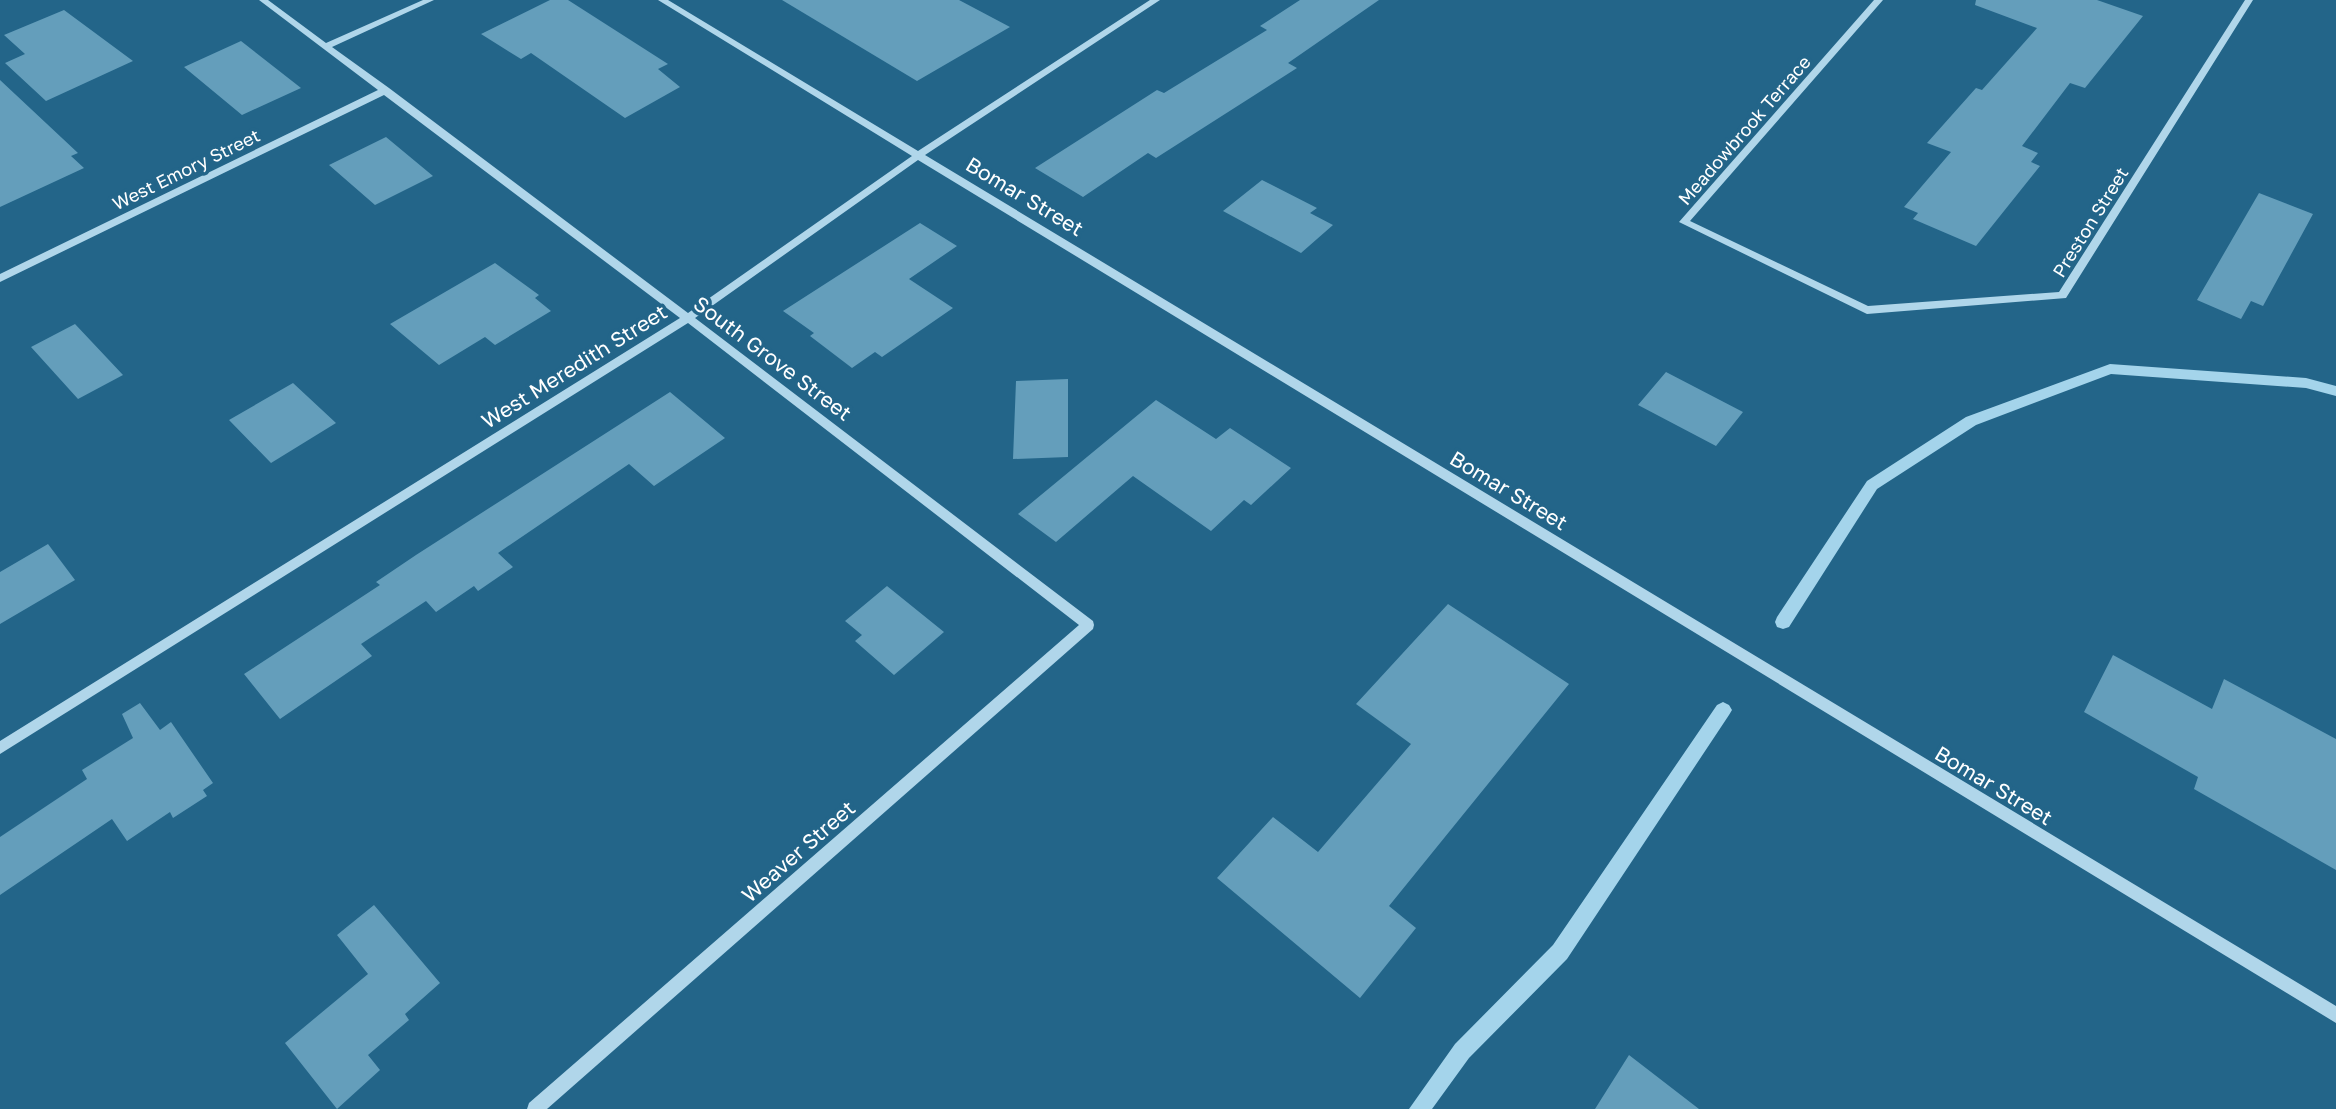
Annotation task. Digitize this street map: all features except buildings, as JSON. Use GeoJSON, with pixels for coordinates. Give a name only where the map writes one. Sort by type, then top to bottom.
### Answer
{"type":"FeatureCollection","features":[{"type":"Feature","properties":{"kind":"street","name":"South Grove Street"},"geometry":{"type":"LineString","coordinates":[[263,0],[688,318],[1088,625]]}},
{"type":"Feature","properties":{"kind":"street"},"geometry":{"type":"LineString","coordinates":[[327,46],[430,0]]}},
{"type":"Feature","properties":{"kind":"street","name":"Bomar Street"},"geometry":{"type":"LineString","coordinates":[[662,0],[2336,1015]]}},
{"type":"Feature","properties":{"kind":"street","name":"West Meredith Street"},"geometry":{"type":"LineString","coordinates":[[0,748],[688,318],[919,155],[1156,0]]}},
{"type":"Feature","properties":{"kind":"street","name":"Meadowbrook Terrace"},"geometry":{"type":"LineString","coordinates":[[1867,310],[1684,222],[1879,0]]}},
{"type":"Feature","properties":{"kind":"street","name":"Preston Street"},"geometry":{"type":"LineString","coordinates":[[1867,310],[2062,295],[2249,0]]}},
{"type":"Feature","properties":{"kind":"street","name":"West Emory Street"},"geometry":{"type":"LineString","coordinates":[[0,278],[386,90]]}},
{"type":"Feature","properties":{"kind":"street","name":"Weaver Street"},"geometry":{"type":"LineString","coordinates":[[535,1109],[1088,625]]}},
{"type":"Feature","properties":{"kind":"waterway"},"geometry":{"type":"LineString","coordinates":[[1783,622],[1872,485],[1971,421],[2110,369],[2306,383],[2336,391]]}},
{"type":"Feature","properties":{"kind":"waterway"},"geometry":{"type":"LineString","coordinates":[[1419,1109],[1462,1051],[1560,952],[1723,710]]}}]}
